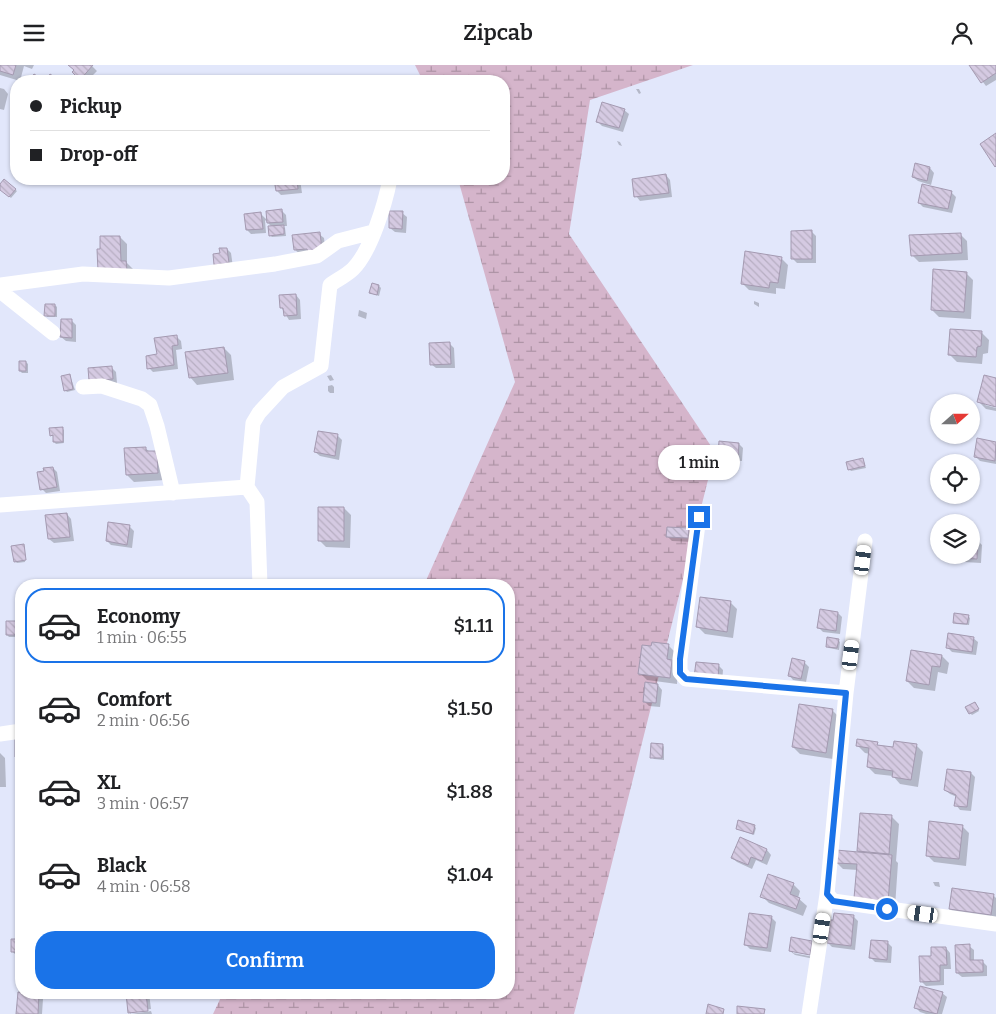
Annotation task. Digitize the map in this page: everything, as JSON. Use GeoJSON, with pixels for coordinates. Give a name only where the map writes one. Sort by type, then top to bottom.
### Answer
{"type":"FeatureCollection","features":[{"type":"Feature","properties":{"kind":"street"},"geometry":{"type":"LineString","coordinates":[[260,579],[257,502],[248,487],[253,423],[259,413],[284,387],[321,366],[330,285],[352,270],[362,258],[386,199],[389,185]]}},
{"type":"Feature","properties":{"kind":"street"},"geometry":{"type":"LineString","coordinates":[[0,285],[83,274],[169,278],[275,265],[317,256],[338,241],[373,232]]}},
{"type":"Feature","properties":{"kind":"street"},"geometry":{"type":"LineString","coordinates":[[0,291],[53,333]]}},
{"type":"Feature","properties":{"kind":"street"},"geometry":{"type":"LineString","coordinates":[[83,387],[102,386],[142,399],[150,405],[173,493]]}},
{"type":"Feature","properties":{"kind":"street"},"geometry":{"type":"LineString","coordinates":[[0,505],[248,487]]}},
{"type":"Feature","properties":{"kind":"street"},"geometry":{"type":"LineString","coordinates":[[699,517],[680,659],[680,673],[686,679],[846,693]]}},
{"type":"Feature","properties":{"kind":"street"},"geometry":{"type":"LineString","coordinates":[[809,1014],[827,894],[846,693],[865,541]]}},
{"type":"Feature","properties":{"kind":"street"},"geometry":{"type":"LineString","coordinates":[[0,733],[15,732]]}},
{"type":"Feature","properties":{"kind":"street"},"geometry":{"type":"LineString","coordinates":[[827,894],[833,901],[996,924]]}},
{"type":"Feature","properties":{"kind":"green space"},"geometry":{"type":"Polygon","coordinates":[[[415,65],[693,65],[590,100],[569,234],[715,452],[574,1014],[213,1014],[220,999],[515,999],[515,579],[427,579],[515,382],[460,185],[510,185],[510,75],[420,75],[415,65]]]}},
{"type":"Feature","properties":{"kind":"building"},"geometry":{"type":"Polygon","coordinates":[[[0,65],[16,65],[13,75],[0,71],[0,65]]]}},
{"type":"Feature","properties":{"kind":"building"},"geometry":{"type":"Polygon","coordinates":[[[68,65],[93,65],[84,75],[75,75],[72,72],[74,70],[68,65]]]}},
{"type":"Feature","properties":{"kind":"building"},"geometry":{"type":"Polygon","coordinates":[[[969,65],[996,65],[996,73],[981,83],[969,65]]]}},
{"type":"Feature","properties":{"kind":"building"},"geometry":{"type":"Polygon","coordinates":[[[602,102],[625,109],[619,128],[596,122],[602,102]]]}},
{"type":"Feature","properties":{"kind":"building"},"geometry":{"type":"Polygon","coordinates":[[[996,133],[996,166],[995,167],[980,144],[996,133]]]}},
{"type":"Feature","properties":{"kind":"building"},"geometry":{"type":"Polygon","coordinates":[[[915,163],[930,167],[927,181],[912,177],[915,163]]]}},
{"type":"Feature","properties":{"kind":"building"},"geometry":{"type":"Polygon","coordinates":[[[666,174],[669,193],[634,197],[632,179],[666,174]]]}},
{"type":"Feature","properties":{"kind":"building"},"geometry":{"type":"Polygon","coordinates":[[[4,179],[16,189],[9,197],[0,190],[0,184],[4,179]]]}},
{"type":"Feature","properties":{"kind":"building"},"geometry":{"type":"Polygon","coordinates":[[[922,184],[952,191],[948,209],[918,203],[922,184]]]}},
{"type":"Feature","properties":{"kind":"building"},"geometry":{"type":"Polygon","coordinates":[[[275,185],[298,185],[298,189],[276,191],[275,185]]]}},
{"type":"Feature","properties":{"kind":"building"},"geometry":{"type":"Polygon","coordinates":[[[282,209],[283,222],[267,223],[266,211],[282,209]]]}},
{"type":"Feature","properties":{"kind":"building"},"geometry":{"type":"Polygon","coordinates":[[[389,211],[403,211],[402,229],[389,228],[389,211]]]}},
{"type":"Feature","properties":{"kind":"building"},"geometry":{"type":"Polygon","coordinates":[[[261,212],[263,229],[246,230],[244,214],[261,212]]]}},
{"type":"Feature","properties":{"kind":"building"},"geometry":{"type":"Polygon","coordinates":[[[284,225],[284,234],[269,236],[268,226],[284,225]]]}},
{"type":"Feature","properties":{"kind":"building"},"geometry":{"type":"Polygon","coordinates":[[[812,230],[812,259],[791,259],[791,231],[812,230]]]}},
{"type":"Feature","properties":{"kind":"building"},"geometry":{"type":"Polygon","coordinates":[[[320,232],[322,251],[294,250],[292,235],[320,232]]]}},
{"type":"Feature","properties":{"kind":"building"},"geometry":{"type":"Polygon","coordinates":[[[961,233],[962,253],[911,256],[909,235],[961,233]]]}},
{"type":"Feature","properties":{"kind":"building"},"geometry":{"type":"Polygon","coordinates":[[[100,236],[120,236],[121,261],[126,261],[127,270],[98,271],[97,249],[100,249],[100,236]]]}},
{"type":"Feature","properties":{"kind":"building"},"geometry":{"type":"Polygon","coordinates":[[[219,248],[227,248],[229,263],[214,265],[213,254],[220,253],[219,248]]]}},
{"type":"Feature","properties":{"kind":"building"},"geometry":{"type":"Polygon","coordinates":[[[745,251],[782,257],[778,283],[770,282],[769,288],[741,284],[745,251]]]}},
{"type":"Feature","properties":{"kind":"building"},"geometry":{"type":"Polygon","coordinates":[[[933,269],[967,272],[964,312],[931,310],[933,269]]]}},
{"type":"Feature","properties":{"kind":"building"},"geometry":{"type":"Polygon","coordinates":[[[372,283],[379,285],[377,295],[369,293],[372,283]]]}},
{"type":"Feature","properties":{"kind":"building"},"geometry":{"type":"Polygon","coordinates":[[[296,294],[297,315],[284,316],[283,308],[280,308],[279,295],[296,294]]]}},
{"type":"Feature","properties":{"kind":"building"},"geometry":{"type":"Polygon","coordinates":[[[45,304],[55,304],[55,316],[44,316],[45,304]]]}},
{"type":"Feature","properties":{"kind":"building"},"geometry":{"type":"Polygon","coordinates":[[[61,319],[72,319],[72,338],[60,337],[61,319]]]}},
{"type":"Feature","properties":{"kind":"building"},"geometry":{"type":"Polygon","coordinates":[[[950,329],[982,331],[981,346],[977,347],[976,357],[948,355],[950,329]]]}},
{"type":"Feature","properties":{"kind":"building"},"geometry":{"type":"Polygon","coordinates":[[[177,335],[178,345],[172,346],[174,365],[147,369],[146,356],[157,354],[154,338],[177,335]]]}},
{"type":"Feature","properties":{"kind":"building"},"geometry":{"type":"Polygon","coordinates":[[[450,342],[451,364],[430,365],[429,343],[450,342]]]}},
{"type":"Feature","properties":{"kind":"building"},"geometry":{"type":"Polygon","coordinates":[[[224,347],[228,373],[189,378],[185,352],[224,347]]]}},
{"type":"Feature","properties":{"kind":"building"},"geometry":{"type":"Polygon","coordinates":[[[19,361],[26,361],[26,371],[19,371],[19,361]]]}},
{"type":"Feature","properties":{"kind":"building"},"geometry":{"type":"Polygon","coordinates":[[[112,366],[113,379],[89,381],[88,368],[112,366]]]}},
{"type":"Feature","properties":{"kind":"building"},"geometry":{"type":"Polygon","coordinates":[[[70,374],[73,389],[64,391],[61,376],[70,374]]]}},
{"type":"Feature","properties":{"kind":"building"},"geometry":{"type":"Polygon","coordinates":[[[984,375],[996,378],[996,407],[980,403],[979,394],[984,375]]]}},
{"type":"Feature","properties":{"kind":"building"},"geometry":{"type":"Polygon","coordinates":[[[63,427],[63,442],[53,442],[53,435],[50,436],[49,428],[63,427]]]}},
{"type":"Feature","properties":{"kind":"building"},"geometry":{"type":"Polygon","coordinates":[[[318,431],[338,434],[335,456],[314,452],[318,431]]]}},
{"type":"Feature","properties":{"kind":"building"},"geometry":{"type":"Polygon","coordinates":[[[980,439],[996,442],[995,461],[980,458],[980,454],[974,454],[976,444],[980,444],[980,439]]]}},
{"type":"Feature","properties":{"kind":"building"},"geometry":{"type":"Polygon","coordinates":[[[719,441],[739,443],[738,457],[718,456],[719,441]]]}},
{"type":"Feature","properties":{"kind":"building"},"geometry":{"type":"Polygon","coordinates":[[[146,447],[146,451],[157,451],[158,473],[126,475],[124,448],[146,447]]]}},
{"type":"Feature","properties":{"kind":"building"},"geometry":{"type":"Polygon","coordinates":[[[863,458],[865,466],[848,470],[846,462],[863,458]]]}},
{"type":"Feature","properties":{"kind":"building"},"geometry":{"type":"Polygon","coordinates":[[[53,467],[57,487],[40,490],[37,472],[44,471],[43,468],[53,467]]]}},
{"type":"Feature","properties":{"kind":"building"},"geometry":{"type":"Polygon","coordinates":[[[318,507],[344,507],[344,541],[318,541],[318,507]]]}},
{"type":"Feature","properties":{"kind":"building"},"geometry":{"type":"Polygon","coordinates":[[[67,513],[70,537],[48,539],[45,515],[67,513]]]}},
{"type":"Feature","properties":{"kind":"building"},"geometry":{"type":"Polygon","coordinates":[[[108,522],[130,525],[127,545],[106,541],[108,522]]]}},
{"type":"Feature","properties":{"kind":"building"},"geometry":{"type":"Polygon","coordinates":[[[667,527],[689,528],[688,538],[666,537],[667,527]]]}},
{"type":"Feature","properties":{"kind":"building"},"geometry":{"type":"Polygon","coordinates":[[[24,544],[26,560],[14,562],[11,546],[24,544]]]}},
{"type":"Feature","properties":{"kind":"building"},"geometry":{"type":"Polygon","coordinates":[[[700,597],[731,601],[727,632],[696,627],[700,597]]]}},
{"type":"Feature","properties":{"kind":"building"},"geometry":{"type":"Polygon","coordinates":[[[820,609],[838,612],[836,631],[817,628],[820,609]]]}},
{"type":"Feature","properties":{"kind":"building"},"geometry":{"type":"Polygon","coordinates":[[[954,613],[969,615],[967,624],[953,623],[954,613]]]}},
{"type":"Feature","properties":{"kind":"building"},"geometry":{"type":"Polygon","coordinates":[[[6,621],[15,621],[15,635],[6,635],[6,621]]]}},
{"type":"Feature","properties":{"kind":"building"},"geometry":{"type":"Polygon","coordinates":[[[948,633],[974,637],[972,652],[946,648],[948,633]]]}},
{"type":"Feature","properties":{"kind":"building"},"geometry":{"type":"Polygon","coordinates":[[[827,637],[839,639],[837,648],[826,647],[827,637]]]}},
{"type":"Feature","properties":{"kind":"building"},"geometry":{"type":"Polygon","coordinates":[[[652,642],[669,644],[667,659],[672,660],[670,678],[638,674],[642,645],[651,646],[652,642]]]}},
{"type":"Feature","properties":{"kind":"building"},"geometry":{"type":"Polygon","coordinates":[[[911,650],[942,655],[940,667],[932,666],[929,685],[906,681],[911,650]]]}},
{"type":"Feature","properties":{"kind":"building"},"geometry":{"type":"Polygon","coordinates":[[[792,658],[805,661],[801,679],[788,676],[792,658]]]}},
{"type":"Feature","properties":{"kind":"building"},"geometry":{"type":"Polygon","coordinates":[[[696,662],[719,664],[718,679],[694,677],[696,662]]]}},
{"type":"Feature","properties":{"kind":"building"},"geometry":{"type":"Polygon","coordinates":[[[645,682],[658,684],[656,703],[643,702],[645,682]]]}},
{"type":"Feature","properties":{"kind":"building"},"geometry":{"type":"Polygon","coordinates":[[[975,702],[979,709],[969,714],[965,707],[975,702]]]}},
{"type":"Feature","properties":{"kind":"building"},"geometry":{"type":"Polygon","coordinates":[[[799,704],[833,709],[826,753],[792,747],[799,704]]]}},
{"type":"Feature","properties":{"kind":"building"},"geometry":{"type":"Polygon","coordinates":[[[857,739],[878,742],[877,745],[893,747],[894,741],[917,744],[911,780],[892,777],[893,771],[867,767],[869,748],[856,746],[857,739]]]}},
{"type":"Feature","properties":{"kind":"building"},"geometry":{"type":"Polygon","coordinates":[[[651,743],[663,744],[662,758],[650,758],[651,743]]]}},
{"type":"Feature","properties":{"kind":"building"},"geometry":{"type":"Polygon","coordinates":[[[947,769],[971,772],[967,807],[954,806],[956,795],[944,790],[947,769]]]}},
{"type":"Feature","properties":{"kind":"building"},"geometry":{"type":"Polygon","coordinates":[[[860,813],[892,815],[889,854],[857,851],[860,813]]]}},
{"type":"Feature","properties":{"kind":"building"},"geometry":{"type":"Polygon","coordinates":[[[738,820],[755,825],[753,834],[736,829],[738,820]]]}},
{"type":"Feature","properties":{"kind":"building"},"geometry":{"type":"Polygon","coordinates":[[[929,821],[963,825],[959,859],[926,856],[929,821]]]}},
{"type":"Feature","properties":{"kind":"building"},"geometry":{"type":"Polygon","coordinates":[[[740,837],[767,849],[762,861],[751,857],[748,865],[731,858],[740,837]]]}},
{"type":"Feature","properties":{"kind":"building"},"geometry":{"type":"Polygon","coordinates":[[[836,850],[892,855],[888,901],[854,898],[857,864],[835,863],[836,850]]]}},
{"type":"Feature","properties":{"kind":"building"},"geometry":{"type":"Polygon","coordinates":[[[768,874],[794,883],[790,894],[800,898],[796,909],[760,897],[768,874]]]}},
{"type":"Feature","properties":{"kind":"building"},"geometry":{"type":"Polygon","coordinates":[[[952,888],[994,894],[991,915],[949,909],[952,888]]]}},
{"type":"Feature","properties":{"kind":"building"},"geometry":{"type":"Polygon","coordinates":[[[749,913],[772,916],[767,948],[744,945],[749,913]]]}},
{"type":"Feature","properties":{"kind":"building"},"geometry":{"type":"Polygon","coordinates":[[[834,913],[854,915],[851,946],[827,943],[829,920],[833,920],[834,913]]]}},
{"type":"Feature","properties":{"kind":"building"},"geometry":{"type":"Polygon","coordinates":[[[791,937],[812,941],[810,955],[789,951],[791,937]]]}},
{"type":"Feature","properties":{"kind":"building"},"geometry":{"type":"Polygon","coordinates":[[[11,939],[15,939],[15,952],[11,952],[11,939]]]}},
{"type":"Feature","properties":{"kind":"building"},"geometry":{"type":"Polygon","coordinates":[[[871,940],[888,941],[887,960],[869,958],[871,940]]]}},
{"type":"Feature","properties":{"kind":"building"},"geometry":{"type":"Polygon","coordinates":[[[970,944],[970,960],[983,960],[983,972],[956,973],[955,945],[970,944]]]}},
{"type":"Feature","properties":{"kind":"building"},"geometry":{"type":"Polygon","coordinates":[[[931,947],[946,947],[947,965],[940,965],[940,981],[920,982],[919,956],[931,956],[931,947]]]}},
{"type":"Feature","properties":{"kind":"building"},"geometry":{"type":"Polygon","coordinates":[[[920,986],[943,992],[937,1014],[914,1008],[920,986]]]}},
{"type":"Feature","properties":{"kind":"building"},"geometry":{"type":"Polygon","coordinates":[[[17,999],[39,999],[38,1014],[16,1014],[17,999]]]}},
{"type":"Feature","properties":{"kind":"building"},"geometry":{"type":"Polygon","coordinates":[[[127,999],[147,999],[148,1011],[128,1013],[127,999]]]}},
{"type":"Feature","properties":{"kind":"building"},"geometry":{"type":"Polygon","coordinates":[[[708,1004],[724,1009],[723,1014],[706,1014],[708,1004]]]}},
{"type":"Feature","properties":{"kind":"building"},"geometry":{"type":"Polygon","coordinates":[[[737,1006],[765,1009],[764,1014],[737,1014],[737,1006]]]}},
{"type":"Feature","properties":{"kind":"route"},"geometry":{"type":"LineString","coordinates":[[699,517],[680,659],[680,673],[686,679],[846,693],[827,894],[833,901],[887,909]]}}]}
